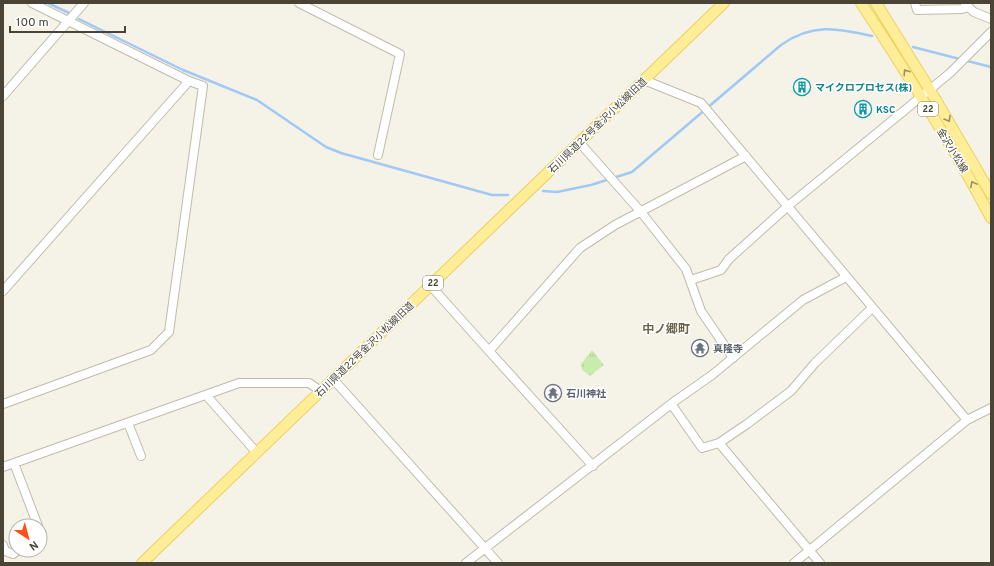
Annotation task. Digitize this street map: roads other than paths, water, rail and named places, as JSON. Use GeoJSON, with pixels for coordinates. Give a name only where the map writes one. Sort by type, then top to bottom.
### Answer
{"type":"FeatureCollection","features":[{"type":"Feature","properties":{"kind":"main road","name":"石川県道22号金沢小松線旧道"},"geometry":{"type":"LineString","coordinates":[[142,563],[724,3]]}},
{"type":"Feature","properties":{"kind":"main road","name":"金沢小松線"},"geometry":{"type":"LineString","coordinates":[[861,3],[921,97],[969,177],[991,218]]}},
{"type":"Feature","properties":{"kind":"main road","name":"金沢小松線"},"geometry":{"type":"LineString","coordinates":[[876,3],[930,90],[991,194]]}},
{"type":"Feature","properties":{"kind":"street"},"geometry":{"type":"LineString","coordinates":[[3,404],[151,350],[169,332],[203,86],[189,81],[32,3]]}},
{"type":"Feature","properties":{"kind":"street"},"geometry":{"type":"LineString","coordinates":[[3,96],[84,3]]}},
{"type":"Feature","properties":{"kind":"street"},"geometry":{"type":"LineString","coordinates":[[300,3],[400,54],[378,155]]}},
{"type":"Feature","properties":{"kind":"street"},"geometry":{"type":"LineString","coordinates":[[915,3],[917,10],[962,9],[966,5],[974,12],[991,19]]}},
{"type":"Feature","properties":{"kind":"street"},"geometry":{"type":"LineString","coordinates":[[692,280],[721,270],[729,259],[788,206],[956,68],[991,32]]}},
{"type":"Feature","properties":{"kind":"street"},"geometry":{"type":"LineString","coordinates":[[644,80],[700,103],[967,420]]}},
{"type":"Feature","properties":{"kind":"street"},"geometry":{"type":"LineString","coordinates":[[3,291],[189,81]]}},
{"type":"Feature","properties":{"kind":"street"},"geometry":{"type":"LineString","coordinates":[[579,142],[641,212],[686,269],[692,280],[701,311],[733,358]]}},
{"type":"Feature","properties":{"kind":"street"},"geometry":{"type":"LineString","coordinates":[[489,351],[580,248],[614,225],[746,156]]}},
{"type":"Feature","properties":{"kind":"street"},"geometry":{"type":"LineString","coordinates":[[466,563],[733,358],[803,300],[846,277]]}},
{"type":"Feature","properties":{"kind":"street"},"geometry":{"type":"LineString","coordinates":[[430,285],[593,466]]}},
{"type":"Feature","properties":{"kind":"street"},"geometry":{"type":"LineString","coordinates":[[672,405],[702,448],[719,443],[791,391],[815,364],[872,308]]}},
{"type":"Feature","properties":{"kind":"street"},"geometry":{"type":"LineString","coordinates":[[333,379],[498,563]]}},
{"type":"Feature","properties":{"kind":"street"},"geometry":{"type":"LineString","coordinates":[[3,467],[238,383],[309,383],[321,391]]}},
{"type":"Feature","properties":{"kind":"street"},"geometry":{"type":"LineString","coordinates":[[206,395],[257,453]]}},
{"type":"Feature","properties":{"kind":"street"},"geometry":{"type":"LineString","coordinates":[[794,563],[967,420],[991,408]]}},
{"type":"Feature","properties":{"kind":"street"},"geometry":{"type":"LineString","coordinates":[[128,422],[141,456]]}},
{"type":"Feature","properties":{"kind":"street"},"geometry":{"type":"LineString","coordinates":[[719,443],[820,563]]}},
{"type":"Feature","properties":{"kind":"street"},"geometry":{"type":"LineString","coordinates":[[14,463],[35,518]]}},
{"type":"Feature","properties":{"kind":"waterway"},"geometry":{"type":"LineString","coordinates":[[48,3],[69,13]]}},
{"type":"Feature","properties":{"kind":"waterway"},"geometry":{"type":"LineString","coordinates":[[79,19],[183,70],[257,100],[326,147],[341,153],[492,195],[508,195]]}},
{"type":"Feature","properties":{"kind":"waterway"},"geometry":{"type":"LineString","coordinates":[[543,191],[557,192],[591,185],[632,172],[781,45],[792,38],[803,33],[825,29],[847,31],[872,36]]}},
{"type":"Feature","properties":{"kind":"waterway"},"geometry":{"type":"LineString","coordinates":[[913,47],[991,67]]}},
{"type":"Feature","properties":{"kind":"place","name":"マイクロプロセス(株)"},"geometry":{"type":"Point","coordinates":[802,87]}},
{"type":"Feature","properties":{"kind":"place","name":"KSC"},"geometry":{"type":"Point","coordinates":[863,109]}},
{"type":"Feature","properties":{"kind":"place","name":"真隆寺"},"geometry":{"type":"Point","coordinates":[700,348]}},
{"type":"Feature","properties":{"kind":"place","name":"石川神社"},"geometry":{"type":"Point","coordinates":[553,393]}},
{"type":"Feature","properties":{"kind":"district","name":"中ノ郷町"},"geometry":{"type":"Point","coordinates":[666,329]}}]}
